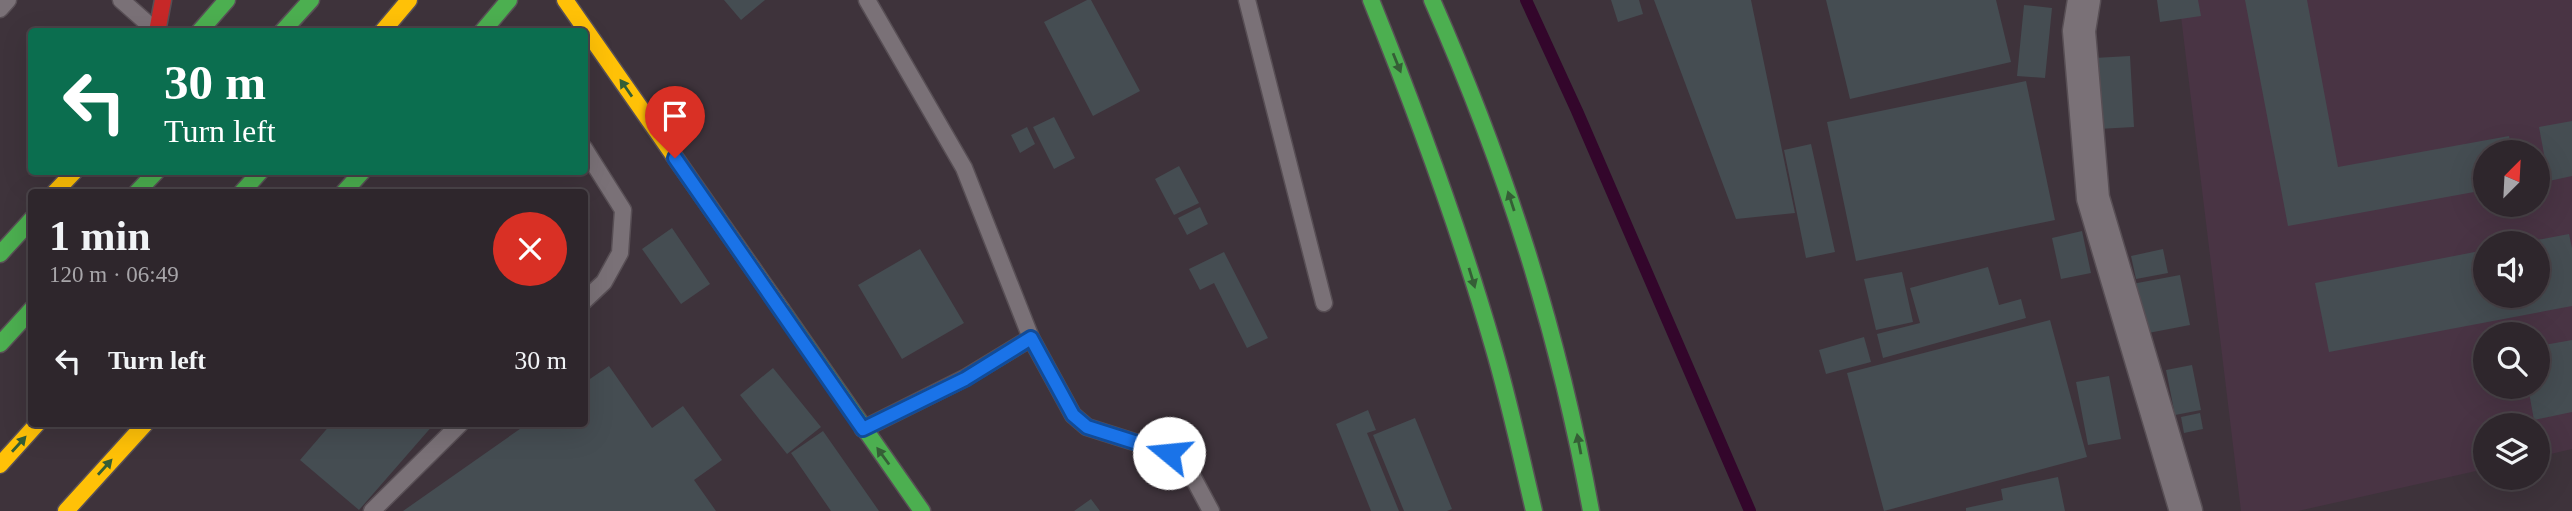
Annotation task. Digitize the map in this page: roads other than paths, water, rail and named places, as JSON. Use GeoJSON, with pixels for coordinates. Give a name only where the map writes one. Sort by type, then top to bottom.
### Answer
{"type":"FeatureCollection","features":[{"type":"Feature","properties":{"kind":"main road"},"geometry":{"type":"LineString","coordinates":[[158,28],[163,0]]}},
{"type":"Feature","properties":{"kind":"main road"},"geometry":{"type":"LineString","coordinates":[[202,28],[227,0]]}},
{"type":"Feature","properties":{"kind":"main road"},"geometry":{"type":"LineString","coordinates":[[286,28],[311,0]]}},
{"type":"Feature","properties":{"kind":"main road"},"geometry":{"type":"LineString","coordinates":[[385,28],[409,0]]}},
{"type":"Feature","properties":{"kind":"main road"},"geometry":{"type":"LineString","coordinates":[[497,25],[509,0]]}},
{"type":"Feature","properties":{"kind":"main road"},"geometry":{"type":"LineString","coordinates":[[565,0],[584,28]]}},
{"type":"Feature","properties":{"kind":"main road"},"geometry":{"type":"LineString","coordinates":[[1371,0],[1418,116],[1461,242],[1494,348],[1534,511]]}},
{"type":"Feature","properties":{"kind":"main road"},"geometry":{"type":"LineString","coordinates":[[1432,0],[1500,168],[1547,310],[1579,440],[1591,511]]}},
{"type":"Feature","properties":{"kind":"main road"},"geometry":{"type":"LineString","coordinates":[[588,33],[922,511]]}},
{"type":"Feature","properties":{"kind":"main road"},"geometry":{"type":"LineString","coordinates":[[58,189],[71,175]]}},
{"type":"Feature","properties":{"kind":"main road"},"geometry":{"type":"LineString","coordinates":[[140,189],[153,175]]}},
{"type":"Feature","properties":{"kind":"main road"},"geometry":{"type":"LineString","coordinates":[[245,189],[257,175]]}},
{"type":"Feature","properties":{"kind":"main road"},"geometry":{"type":"LineString","coordinates":[[347,189],[359,175]]}},
{"type":"Feature","properties":{"kind":"main road"},"geometry":{"type":"LineString","coordinates":[[0,254],[28,223]]}},
{"type":"Feature","properties":{"kind":"main road"},"geometry":{"type":"LineString","coordinates":[[0,344],[28,313]]}},
{"type":"Feature","properties":{"kind":"main road"},"geometry":{"type":"LineString","coordinates":[[0,465],[34,427]]}},
{"type":"Feature","properties":{"kind":"main road"},"geometry":{"type":"LineString","coordinates":[[66,511],[142,427]]}},
{"type":"Feature","properties":{"kind":"street"},"geometry":{"type":"LineString","coordinates":[[2084,0],[2079,31],[2093,198],[2186,511]]}},
{"type":"Feature","properties":{"kind":"lane"},"geometry":{"type":"LineString","coordinates":[[0,9],[8,0]]}},
{"type":"Feature","properties":{"kind":"lane"},"geometry":{"type":"LineString","coordinates":[[121,0],[152,28]]}},
{"type":"Feature","properties":{"kind":"lane"},"geometry":{"type":"LineString","coordinates":[[867,0],[964,168],[1031,338],[1073,415],[1087,427],[1169,453],[1188,468],[1212,511]]}},
{"type":"Feature","properties":{"kind":"lane"},"geometry":{"type":"LineString","coordinates":[[1247,0],[1324,303]]}},
{"type":"Feature","properties":{"kind":"lane"},"geometry":{"type":"LineString","coordinates":[[588,155],[622,210],[620,253],[604,282],[588,297]]}},
{"type":"Feature","properties":{"kind":"lane"},"geometry":{"type":"LineString","coordinates":[[863,429],[965,379],[1031,338]]}},
{"type":"Feature","properties":{"kind":"lane"},"geometry":{"type":"LineString","coordinates":[[372,511],[457,427]]}},
{"type":"Feature","properties":{"kind":"waterway"},"geometry":{"type":"LineString","coordinates":[[1526,0],[1577,111],[1750,511]]}}]}
